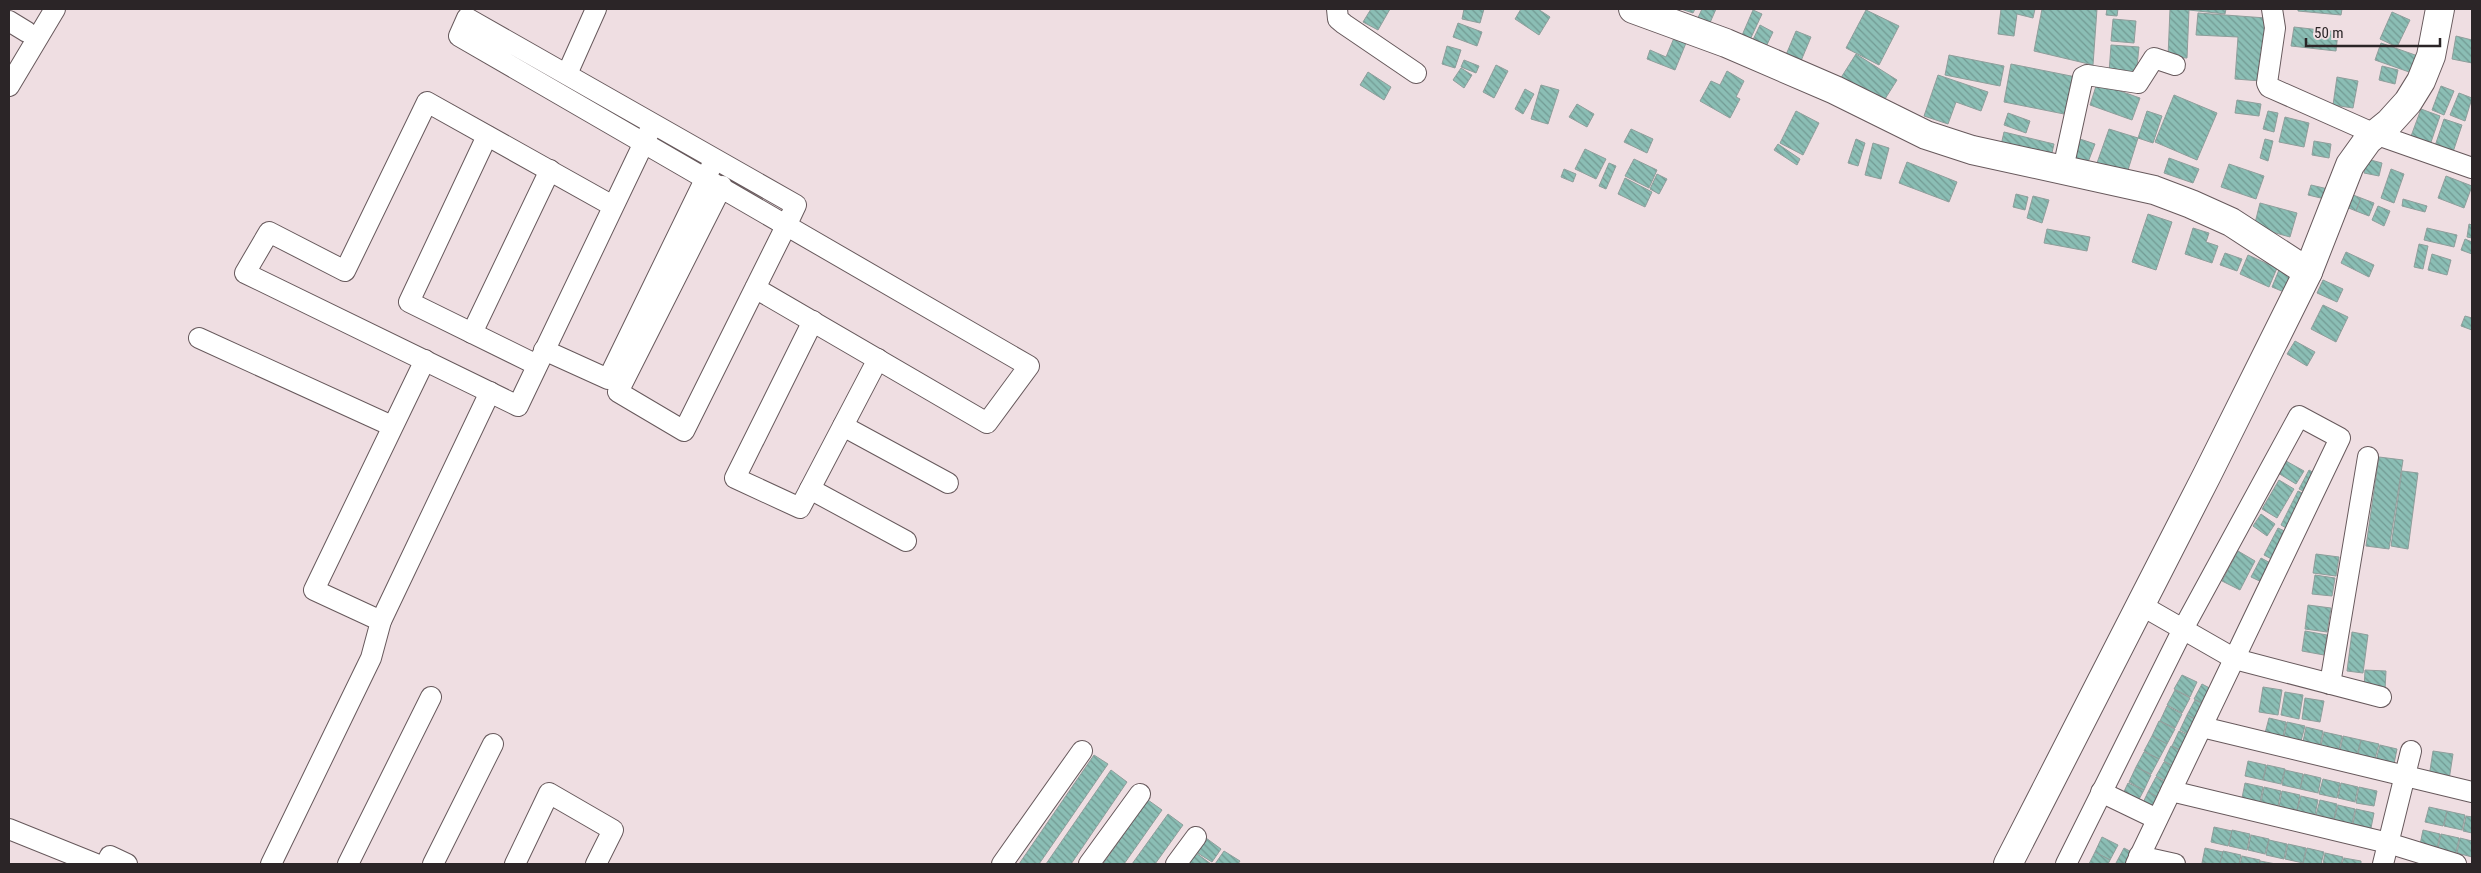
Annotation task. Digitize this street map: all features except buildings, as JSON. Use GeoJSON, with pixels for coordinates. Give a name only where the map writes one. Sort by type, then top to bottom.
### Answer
{"type":"FeatureCollection","features":[{"type":"Feature","properties":{"kind":"street"},"geometry":{"type":"LineString","coordinates":[[9,63],[41,9]]}},
{"type":"Feature","properties":{"kind":"street"},"geometry":{"type":"LineString","coordinates":[[9,86],[55,9]]}},
{"type":"Feature","properties":{"kind":"street"},"geometry":{"type":"LineString","coordinates":[[567,74],[595,9]]}},
{"type":"Feature","properties":{"kind":"street"},"geometry":{"type":"LineString","coordinates":[[1337,9],[1338,18],[1344,24],[1416,73]]}},
{"type":"Feature","properties":{"kind":"street"},"geometry":{"type":"LineString","coordinates":[[1633,9],[1744,51],[1835,90],[1926,135],[1972,150],[2154,190],[2191,204],[2231,222],[2308,272]]}},
{"type":"Feature","properties":{"kind":"street"},"geometry":{"type":"LineString","coordinates":[[2272,9],[2275,23],[2267,83],[2269,87],[2375,134],[2472,168]]}},
{"type":"Feature","properties":{"kind":"street"},"geometry":{"type":"LineString","coordinates":[[2008,864],[2139,604],[2207,475],[2308,272],[2350,165],[2375,134],[2389,123],[2408,102],[2421,82],[2431,56],[2440,9]]}},
{"type":"Feature","properties":{"kind":"street"},"geometry":{"type":"LineString","coordinates":[[716,159],[714,182],[618,392],[684,431],[755,288],[787,224],[796,205],[716,159],[653,124],[567,74],[467,18],[458,36],[644,142],[714,182],[787,224],[1029,366],[987,423],[755,288]]}},
{"type":"Feature","properties":{"kind":"street"},"geometry":{"type":"LineString","coordinates":[[9,21],[27,32]]}},
{"type":"Feature","properties":{"kind":"street"},"geometry":{"type":"LineString","coordinates":[[2063,169],[2083,76],[2138,83],[2154,58],[2175,65]]}},
{"type":"Feature","properties":{"kind":"street"},"geometry":{"type":"LineString","coordinates":[[614,206],[427,102],[345,271],[269,232],[245,273],[518,406],[614,206],[644,142],[653,124]]}},
{"type":"Feature","properties":{"kind":"street"},"geometry":{"type":"LineString","coordinates":[[488,136],[408,302],[472,333],[541,358],[608,379],[714,182]]}},
{"type":"Feature","properties":{"kind":"street"},"geometry":{"type":"LineString","coordinates":[[472,333],[550,170]]}},
{"type":"Feature","properties":{"kind":"street"},"geometry":{"type":"LineString","coordinates":[[813,321],[735,478],[800,508],[878,359]]}},
{"type":"Feature","properties":{"kind":"street"},"geometry":{"type":"LineString","coordinates":[[199,338],[392,426]]}},
{"type":"Feature","properties":{"kind":"street"},"geometry":{"type":"LineString","coordinates":[[381,621],[314,590],[425,360]]}},
{"type":"Feature","properties":{"kind":"street"},"geometry":{"type":"LineString","coordinates":[[271,864],[371,658],[381,621],[490,392]]}},
{"type":"Feature","properties":{"kind":"street"},"geometry":{"type":"LineString","coordinates":[[2066,864],[2183,629],[2299,416],[2340,438],[2137,860],[2175,864]]}},
{"type":"Feature","properties":{"kind":"street"},"geometry":{"type":"LineString","coordinates":[[843,426],[948,483]]}},
{"type":"Feature","properties":{"kind":"street"},"geometry":{"type":"LineString","coordinates":[[2330,684],[2368,457]]}},
{"type":"Feature","properties":{"kind":"street"},"geometry":{"type":"LineString","coordinates":[[810,489],[906,541]]}},
{"type":"Feature","properties":{"kind":"street"},"geometry":{"type":"LineString","coordinates":[[2139,604],[2235,659],[2381,697]]}},
{"type":"Feature","properties":{"kind":"street"},"geometry":{"type":"LineString","coordinates":[[348,864],[431,696]]}},
{"type":"Feature","properties":{"kind":"street"},"geometry":{"type":"LineString","coordinates":[[2202,727],[2472,792]]}},
{"type":"Feature","properties":{"kind":"street"},"geometry":{"type":"LineString","coordinates":[[433,864],[493,744]]}},
{"type":"Feature","properties":{"kind":"street"},"geometry":{"type":"LineString","coordinates":[[1002,864],[1082,751]]}},
{"type":"Feature","properties":{"kind":"street"},"geometry":{"type":"LineString","coordinates":[[2383,864],[2411,751]]}},
{"type":"Feature","properties":{"kind":"street"},"geometry":{"type":"LineString","coordinates":[[2171,791],[2388,843],[2456,864]]}},
{"type":"Feature","properties":{"kind":"street"},"geometry":{"type":"LineString","coordinates":[[2101,792],[2157,819]]}},
{"type":"Feature","properties":{"kind":"street"},"geometry":{"type":"LineString","coordinates":[[514,864],[548,793],[613,830],[596,864]]}},
{"type":"Feature","properties":{"kind":"street"},"geometry":{"type":"LineString","coordinates":[[1089,864],[1140,794]]}},
{"type":"Feature","properties":{"kind":"street"},"geometry":{"type":"LineString","coordinates":[[9,829],[96,864]]}},
{"type":"Feature","properties":{"kind":"street"},"geometry":{"type":"LineString","coordinates":[[1176,864],[1196,837]]}},
{"type":"Feature","properties":{"kind":"street"},"geometry":{"type":"LineString","coordinates":[[106,864],[110,856],[128,864]]}}]}
